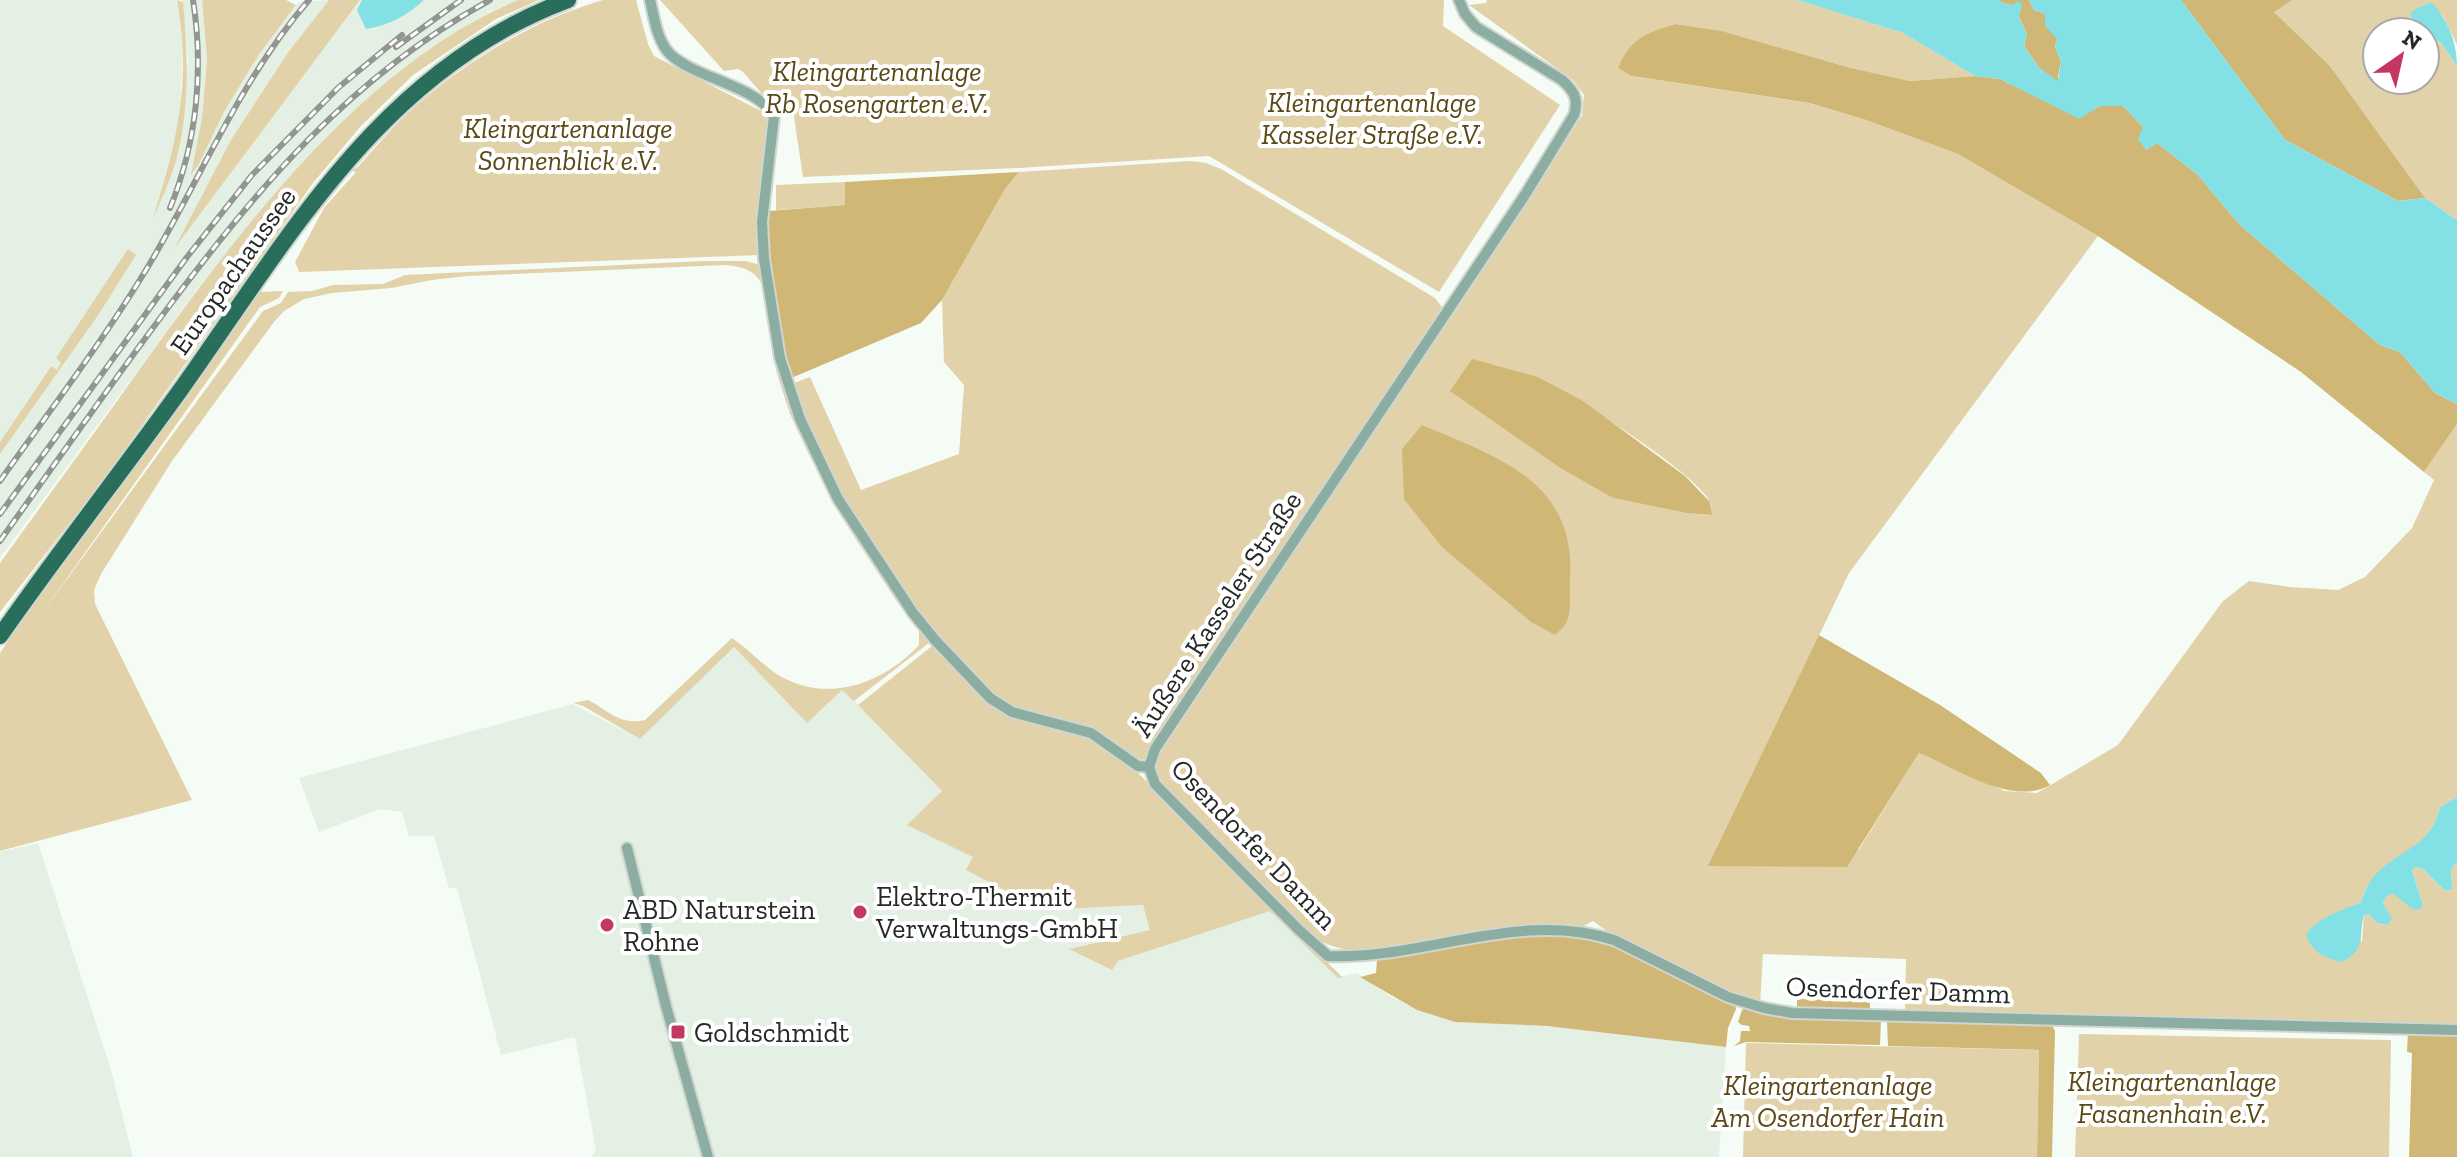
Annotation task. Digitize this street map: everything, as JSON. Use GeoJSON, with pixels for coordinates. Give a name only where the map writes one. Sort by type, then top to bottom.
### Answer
{"type":"FeatureCollection","features":[{"type":"Feature","properties":{"kind":"main road","name":"Europachaussee"},"geometry":{"type":"LineString","coordinates":[[0,636],[306,213],[358,147],[418,88],[462,55],[510,26],[568,0]]}},
{"type":"Feature","properties":{"kind":"street","name":"Äußere Kasseler Straße"},"geometry":{"type":"LineString","coordinates":[[650,0],[661,41],[669,53],[763,102],[774,116],[762,222],[764,259],[780,358],[800,419],[838,499],[859,534],[928,631],[990,698],[1012,712],[1091,733],[1138,766],[1149,767],[1155,749],[1525,195],[1574,115],[1577,101],[1562,80],[1476,27],[1459,0]]}},
{"type":"Feature","properties":{"kind":"street","name":"Osendorfer Damm"},"geometry":{"type":"LineString","coordinates":[[1149,767],[1155,784],[1328,956],[1376,953],[1525,930],[1567,929],[1614,940],[1742,1002],[1801,1014],[2457,1030]]}},
{"type":"Feature","properties":{"kind":"street"},"geometry":{"type":"LineString","coordinates":[[627,848],[708,1157]]}},
{"type":"Feature","properties":{"kind":"shaded area"},"geometry":{"type":"Polygon","coordinates":[[[0,0],[177,0],[183,38],[180,117],[157,207],[176,162],[188,60],[182,0],[202,0],[207,59],[202,118],[192,172],[258,56],[299,2],[329,0],[289,51],[178,243],[360,0],[518,0],[492,11],[407,65],[336,129],[281,188],[199,287],[0,558],[0,454],[99,314],[136,255],[128,250],[56,358],[62,363],[57,370],[50,366],[0,442],[0,0]]]}},
{"type":"Feature","properties":{"kind":"shaded area"},"geometry":{"type":"Polygon","coordinates":[[[1999,0],[2029,0],[2034,10],[2045,14],[2057,39],[2055,47],[2061,61],[2060,83],[2040,69],[2024,46],[2027,34],[2013,5],[1999,0]]]}},
{"type":"Feature","properties":{"kind":"shaded area"},"geometry":{"type":"Polygon","coordinates":[[[2181,0],[2292,0],[2274,12],[2330,66],[2425,198],[2398,201],[2285,140],[2181,0]]]}},
{"type":"Feature","properties":{"kind":"shaded area"},"geometry":{"type":"Polygon","coordinates":[[[1676,24],[1722,31],[1851,68],[1910,81],[1975,76],[2000,79],[2079,118],[2100,106],[2123,106],[2143,127],[2146,150],[2157,143],[2197,174],[2240,225],[2380,345],[2400,352],[2435,393],[2457,404],[2457,424],[2424,472],[2301,372],[2098,236],[1958,154],[1809,103],[1632,76],[1618,68],[1634,43],[1656,30],[1676,24]]]}},
{"type":"Feature","properties":{"kind":"shaded area"},"geometry":{"type":"Polygon","coordinates":[[[1019,172],[1005,189],[942,300],[921,323],[789,379],[768,249],[769,211],[845,205],[845,182],[1019,172]]]}},
{"type":"Feature","properties":{"kind":"shaded area"},"geometry":{"type":"Polygon","coordinates":[[[1472,359],[1538,377],[1583,401],[1685,476],[1710,502],[1712,515],[1686,513],[1613,498],[1559,467],[1450,391],[1472,359]]]}},
{"type":"Feature","properties":{"kind":"shaded area"},"geometry":{"type":"Polygon","coordinates":[[[1422,425],[1503,462],[1526,477],[1545,495],[1560,517],[1568,545],[1570,606],[1566,623],[1555,635],[1531,622],[1442,547],[1404,499],[1402,449],[1422,425]]]}},
{"type":"Feature","properties":{"kind":"shaded area"},"geometry":{"type":"Polygon","coordinates":[[[1819,635],[1940,705],[2041,773],[2050,785],[2035,791],[2002,788],[1967,776],[1919,753],[1847,867],[1708,866],[1819,635]]]}},
{"type":"Feature","properties":{"kind":"shaded area"},"geometry":{"type":"Polygon","coordinates":[[[734,647],[807,723],[843,689],[942,791],[973,857],[967,870],[1042,910],[1143,905],[1151,930],[1071,948],[1118,961],[1270,910],[1338,977],[1357,973],[1388,995],[1417,1010],[1455,1022],[1547,1026],[1726,1047],[1719,1157],[591,1157],[596,1150],[575,1037],[501,1055],[457,888],[449,888],[434,836],[409,836],[402,812],[380,809],[319,832],[299,778],[573,704],[640,739],[734,647]]]}},
{"type":"Feature","properties":{"kind":"shaded area"},"geometry":{"type":"Polygon","coordinates":[[[38,843],[111,1070],[133,1157],[0,1157],[0,852],[38,843]]]}},
{"type":"Feature","properties":{"kind":"shaded area"},"geometry":{"type":"Polygon","coordinates":[[[1527,934],[1576,934],[1625,948],[1735,1004],[1726,1047],[1547,1026],[1455,1022],[1417,1010],[1360,977],[1376,973],[1377,960],[1388,955],[1527,934]]]}},
{"type":"Feature","properties":{"kind":"shaded area"},"geometry":{"type":"Polygon","coordinates":[[[1797,999],[1870,1001],[1870,1009],[1866,1013],[1802,1011],[1797,1006],[1797,999]]]}},
{"type":"Feature","properties":{"kind":"shaded area"},"geometry":{"type":"Polygon","coordinates":[[[1747,1007],[1881,1019],[1880,1045],[1746,1042],[1734,1046],[1740,1041],[1741,1031],[1750,1031],[1749,1026],[1738,1022],[1742,1010],[1747,1007]]]}},
{"type":"Feature","properties":{"kind":"shaded area"},"geometry":{"type":"Polygon","coordinates":[[[1892,1018],[2052,1025],[2055,1031],[2052,1157],[2037,1157],[2039,1050],[1888,1046],[1887,1022],[1892,1018]]]}},
{"type":"Feature","properties":{"kind":"shaded area"},"geometry":{"type":"Polygon","coordinates":[[[2408,1032],[2457,1034],[2457,1157],[2409,1157],[2412,1053],[2407,1052],[2408,1032]]]}},
{"type":"Feature","properties":{"kind":"green space"},"geometry":{"type":"Polygon","coordinates":[[[177,0],[183,2],[186,42],[184,122],[176,161],[153,219],[180,111],[183,58],[177,0]]]}},
{"type":"Feature","properties":{"kind":"green space"},"geometry":{"type":"Polygon","coordinates":[[[202,0],[286,0],[296,5],[258,56],[191,175],[202,118],[207,59],[202,0]]]}},
{"type":"Feature","properties":{"kind":"green space"},"geometry":{"type":"Polygon","coordinates":[[[329,0],[360,0],[174,249],[231,140],[289,51],[329,0]]]}},
{"type":"Feature","properties":{"kind":"green space"},"geometry":{"type":"Polygon","coordinates":[[[518,0],[539,0],[496,19],[413,75],[360,127],[313,183],[104,479],[0,612],[0,563],[177,318],[260,211],[354,110],[406,66],[460,29],[518,0]]]}},
{"type":"Feature","properties":{"kind":"green space","name":"Kleingartenanlage Sonnenblick e.V."},"geometry":{"type":"Polygon","coordinates":[[[603,0],[636,0],[654,56],[765,113],[761,255],[299,272],[295,262],[324,208],[356,172],[350,170],[357,168],[428,95],[474,61],[524,32],[603,0]]]}},
{"type":"Feature","properties":{"kind":"green space","name":"Kleingartenanlage Kasseler Straße e.V."},"geometry":{"type":"Polygon","coordinates":[[[660,0],[1444,0],[1443,26],[1560,105],[1439,292],[1209,156],[803,177],[793,110],[779,113],[742,71],[724,71],[660,0]]]}},
{"type":"Feature","properties":{"kind":"green space"},"geometry":{"type":"Polygon","coordinates":[[[1487,0],[1797,0],[1903,33],[1975,76],[1910,81],[1851,68],[1722,31],[1676,24],[1632,76],[1808,103],[1866,120],[1958,154],[2098,236],[1849,573],[1709,866],[1858,851],[1919,753],[2005,791],[2037,793],[2118,745],[2223,601],[2249,581],[2338,590],[2365,577],[2412,528],[2434,480],[2424,472],[2457,424],[2457,797],[2440,807],[2436,821],[2420,842],[2377,875],[2367,887],[2361,902],[2348,908],[2362,943],[2364,915],[2369,914],[2377,923],[2386,925],[2391,920],[2383,903],[2386,897],[2393,893],[2423,906],[2412,870],[2415,867],[2422,868],[2445,891],[2452,889],[2451,870],[2457,862],[2457,1024],[1905,1014],[1906,959],[1763,954],[1760,1004],[1739,998],[1615,937],[1593,921],[1580,928],[1526,926],[1355,951],[1324,943],[1298,924],[1166,788],[1154,768],[1166,741],[1582,116],[1584,95],[1573,80],[1469,5],[1486,3],[1487,0]],[[1538,377],[1613,498],[1711,515],[1710,502],[1682,472],[1631,435],[1538,377]]]}},
{"type":"Feature","properties":{"kind":"green space"},"geometry":{"type":"Polygon","coordinates":[[[2292,0],[2457,0],[2457,45],[2443,16],[2428,3],[2411,16],[2361,16],[2361,96],[2441,96],[2442,44],[2457,66],[2457,220],[2425,198],[2330,66],[2273,11],[2292,0]]]}},
{"type":"Feature","properties":{"kind":"green space"},"geometry":{"type":"Polygon","coordinates":[[[1190,161],[1221,169],[1435,298],[1442,307],[1144,759],[1139,761],[1099,733],[1026,715],[994,697],[928,627],[843,501],[807,427],[794,383],[810,377],[861,490],[959,454],[964,385],[944,362],[942,300],[1005,189],[1019,172],[1190,161]]]}},
{"type":"Feature","properties":{"kind":"green space"},"geometry":{"type":"Polygon","coordinates":[[[845,182],[846,205],[776,210],[776,185],[845,182]]]}},
{"type":"Feature","properties":{"kind":"green space"},"geometry":{"type":"Polygon","coordinates":[[[128,249],[136,255],[99,314],[0,454],[0,442],[51,366],[57,370],[61,363],[56,358],[128,249]]]}},
{"type":"Feature","properties":{"kind":"green space"},"geometry":{"type":"Polygon","coordinates":[[[704,261],[757,264],[767,290],[782,384],[818,471],[811,459],[790,414],[777,374],[762,284],[755,275],[741,268],[725,265],[467,276],[304,299],[284,311],[274,322],[172,461],[94,590],[95,604],[192,800],[0,851],[0,653],[47,583],[258,292],[283,291],[279,298],[260,307],[40,616],[263,311],[281,303],[288,292],[312,291],[333,285],[383,284],[405,275],[704,261]]]}},
{"type":"Feature","properties":{"kind":"green space"},"geometry":{"type":"Polygon","coordinates":[[[848,525],[929,639],[929,643],[854,701],[842,690],[807,723],[734,647],[640,739],[573,703],[588,700],[621,719],[645,720],[732,638],[775,673],[813,688],[852,686],[888,671],[919,645],[919,630],[896,600],[855,538],[848,525]]]}},
{"type":"Feature","properties":{"kind":"green space"},"geometry":{"type":"Polygon","coordinates":[[[932,646],[988,701],[1083,733],[1132,767],[1342,977],[1338,978],[1270,911],[1118,961],[1112,970],[1069,949],[1150,930],[1143,905],[1042,910],[966,870],[973,857],[907,825],[942,791],[858,705],[932,646]]]}},
{"type":"Feature","properties":{"kind":"green space","name":"Kleingartenanlage Fasanenhain e.V."},"geometry":{"type":"Polygon","coordinates":[[[2079,1034],[2391,1040],[2389,1157],[2075,1157],[2079,1034]]]}},
{"type":"Feature","properties":{"kind":"green space","name":"Kleingartenanlage Am Osendorfer Hain"},"geometry":{"type":"Polygon","coordinates":[[[1746,1043],[2039,1050],[2037,1157],[1743,1157],[1746,1043]]]}},
{"type":"Feature","properties":{"kind":"water"},"geometry":{"type":"Polygon","coordinates":[[[362,0],[424,0],[397,19],[366,29],[357,10],[362,0]]]}},
{"type":"Feature","properties":{"kind":"water"},"geometry":{"type":"Polygon","coordinates":[[[1797,0],[1999,0],[2013,5],[2017,1],[2022,4],[2019,18],[2027,34],[2024,46],[2040,69],[2058,81],[2061,61],[2055,47],[2057,39],[2045,26],[2045,14],[2034,10],[2029,0],[2181,0],[2285,140],[2398,201],[2425,198],[2457,220],[2457,404],[2435,393],[2400,352],[2380,345],[2240,225],[2197,174],[2157,143],[2147,150],[2138,140],[2143,127],[2123,106],[2100,106],[2079,119],[2000,79],[1975,76],[1903,33],[1797,0]]]}},
{"type":"Feature","properties":{"kind":"water"},"geometry":{"type":"Polygon","coordinates":[[[2431,2],[2442,16],[2450,32],[2457,66],[2441,43],[2441,16],[2411,16],[2414,10],[2431,2]]]}},
{"type":"Feature","properties":{"kind":"water"},"geometry":{"type":"Polygon","coordinates":[[[2457,797],[2457,862],[2451,870],[2452,889],[2445,891],[2422,868],[2415,867],[2412,870],[2423,906],[2418,910],[2412,909],[2393,893],[2383,903],[2392,919],[2387,925],[2377,923],[2369,914],[2364,915],[2360,942],[2350,957],[2342,962],[2316,950],[2306,934],[2331,915],[2361,902],[2376,874],[2423,839],[2436,820],[2440,807],[2457,797]]]}},
{"type":"Feature","properties":{"kind":"railway"},"geometry":{"type":"LineString","coordinates":[[170,208],[187,158],[196,106],[198,53],[193,0]]}},
{"type":"Feature","properties":{"kind":"railway"},"geometry":{"type":"LineString","coordinates":[[0,481],[132,293],[242,96],[284,31],[309,0]]}},
{"type":"Feature","properties":{"kind":"railway"},"geometry":{"type":"LineString","coordinates":[[396,47],[461,0]]}},
{"type":"Feature","properties":{"kind":"railway"},"geometry":{"type":"LineString","coordinates":[[0,541],[164,313],[271,179],[309,138],[393,64],[440,30],[490,0]]}},
{"type":"Feature","properties":{"kind":"railway"},"geometry":{"type":"LineString","coordinates":[[0,514],[187,257],[252,175],[339,87],[402,35]]}},
{"type":"Feature","properties":{"kind":"place","name":"Elektro-Thermit Verwaltungs-GmbH"},"geometry":{"type":"Point","coordinates":[860,912]}},
{"type":"Feature","properties":{"kind":"place","name":"ABD Naturstein Rohne"},"geometry":{"type":"Point","coordinates":[607,925]}},
{"type":"Feature","properties":{"kind":"place","name":"Goldschmidt"},"geometry":{"type":"Point","coordinates":[678,1032]}},
{"type":"Feature","properties":{"kind":"park label","name":"Kleingartenanlage Rb Rosengarten e.V."},"geometry":{"type":"Point","coordinates":[877,87]}}]}
